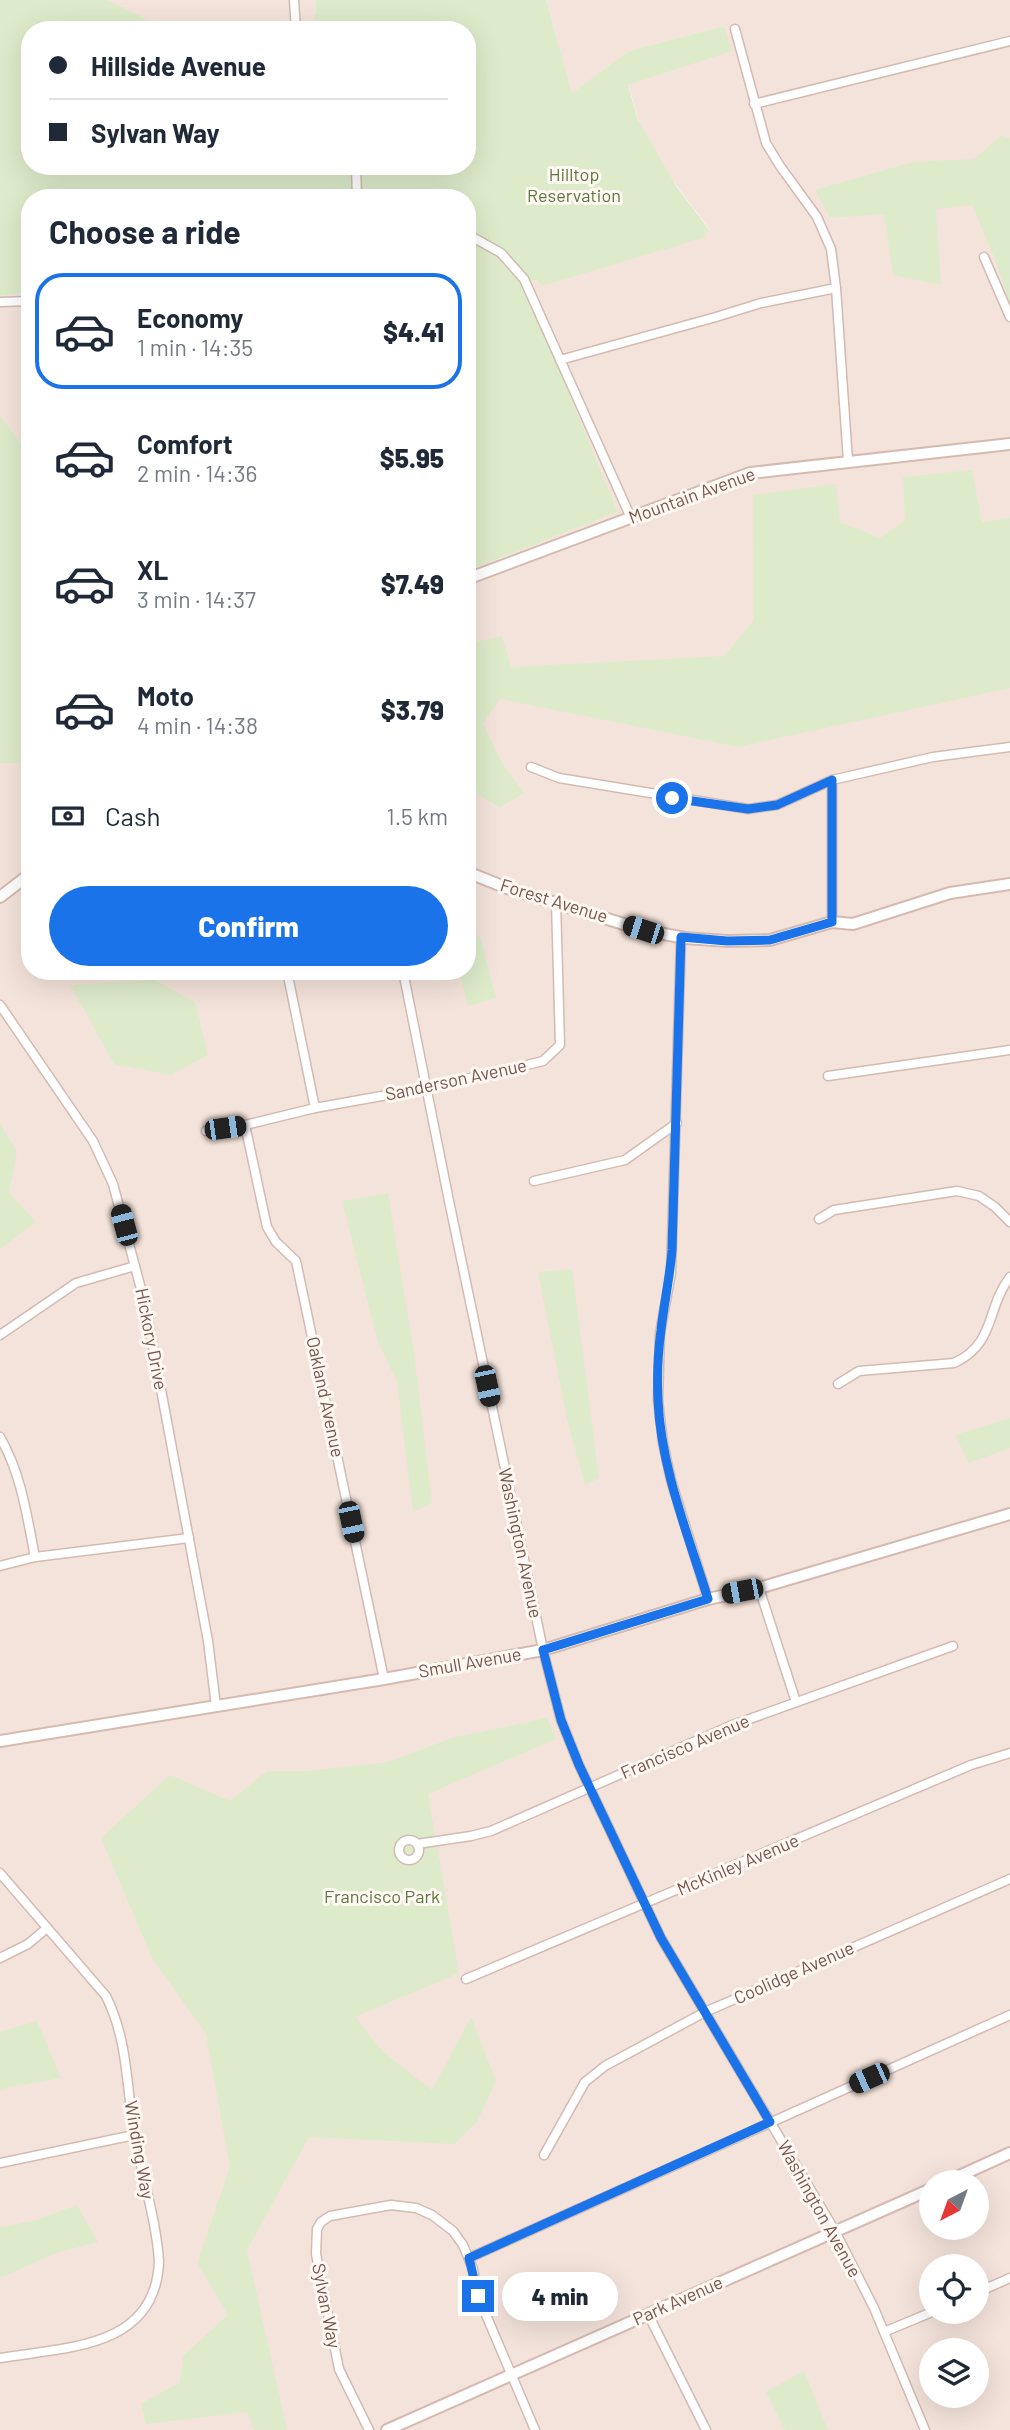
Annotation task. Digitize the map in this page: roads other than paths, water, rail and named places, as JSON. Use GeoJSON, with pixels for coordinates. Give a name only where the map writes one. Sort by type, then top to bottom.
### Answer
{"type":"FeatureCollection","features":[{"type":"Feature","properties":{"kind":"street"},"geometry":{"type":"LineString","coordinates":[[294,0],[295,21]]}},
{"type":"Feature","properties":{"kind":"street"},"geometry":{"type":"LineString","coordinates":[[734,29],[766,143],[780,166],[810,204],[824,230],[833,259],[848,461]]}},
{"type":"Feature","properties":{"kind":"street"},"geometry":{"type":"LineString","coordinates":[[754,104],[1010,41]]}},
{"type":"Feature","properties":{"kind":"street"},"geometry":{"type":"LineString","coordinates":[[476,238],[492,246],[517,270],[530,290],[631,518]]}},
{"type":"Feature","properties":{"kind":"street"},"geometry":{"type":"LineString","coordinates":[[984,257],[1010,317]]}},
{"type":"Feature","properties":{"kind":"street"},"geometry":{"type":"LineString","coordinates":[[560,360],[761,303],[836,288]]}},
{"type":"Feature","properties":{"kind":"street"},"geometry":{"type":"LineString","coordinates":[[0,302],[21,301]]}},
{"type":"Feature","properties":{"kind":"street","name":"Mountain Avenue"},"geometry":{"type":"LineString","coordinates":[[476,576],[750,473],[1010,444]]}},
{"type":"Feature","properties":{"kind":"street"},"geometry":{"type":"LineString","coordinates":[[531,767],[559,778],[748,809],[777,805],[832,780],[933,757],[1010,747]]}},
{"type":"Feature","properties":{"kind":"street"},"geometry":{"type":"LineString","coordinates":[[832,780],[832,922]]}},
{"type":"Feature","properties":{"kind":"street","name":"Forest Avenue"},"geometry":{"type":"LineString","coordinates":[[476,876],[507,888],[643,930],[727,941],[770,940],[832,922],[853,924],[950,893],[1010,884]]}},
{"type":"Feature","properties":{"kind":"street"},"geometry":{"type":"LineString","coordinates":[[0,897],[21,881]]}},
{"type":"Feature","properties":{"kind":"street","name":"Sanderson Avenue"},"geometry":{"type":"LineString","coordinates":[[206,1131],[426,1088],[543,1061],[559,1045],[556,902]]}},
{"type":"Feature","properties":{"kind":"street"},"geometry":{"type":"LineString","coordinates":[[681,937],[671,1273],[660,1333],[658,1400],[671,1480],[708,1599]]}},
{"type":"Feature","properties":{"kind":"street"},"geometry":{"type":"LineString","coordinates":[[289,980],[315,1108]]}},
{"type":"Feature","properties":{"kind":"street","name":"Washington Avenue"},"geometry":{"type":"LineString","coordinates":[[405,980],[543,1650],[561,1720],[661,1938],[835,2231],[884,2332],[925,2430]]}},
{"type":"Feature","properties":{"kind":"street","name":"Hickory Drive"},"geometry":{"type":"LineString","coordinates":[[0,1004],[93,1142],[113,1184],[145,1304],[208,1641],[216,1706]]}},
{"type":"Feature","properties":{"kind":"street"},"geometry":{"type":"LineString","coordinates":[[828,1076],[1010,1050]]}},
{"type":"Feature","properties":{"kind":"street"},"geometry":{"type":"LineString","coordinates":[[534,1181],[625,1160],[677,1123]]}},
{"type":"Feature","properties":{"kind":"street","name":"Oakland Avenue"},"geometry":{"type":"LineString","coordinates":[[245,1125],[267,1227],[276,1242],[296,1261],[384,1679]]}},
{"type":"Feature","properties":{"kind":"street"},"geometry":{"type":"LineString","coordinates":[[818,1219],[834,1210],[957,1191],[979,1196],[1010,1222]]}},
{"type":"Feature","properties":{"kind":"street"},"geometry":{"type":"LineString","coordinates":[[0,1335],[76,1283],[135,1266]]}},
{"type":"Feature","properties":{"kind":"street"},"geometry":{"type":"LineString","coordinates":[[838,1384],[859,1370],[954,1363],[965,1358],[985,1337],[999,1291],[1010,1277]]}},
{"type":"Feature","properties":{"kind":"street"},"geometry":{"type":"LineString","coordinates":[[0,1437],[8,1450],[24,1501],[35,1557]]}},
{"type":"Feature","properties":{"kind":"street","name":"Smull Avenue"},"geometry":{"type":"LineString","coordinates":[[0,1741],[384,1679],[543,1650],[708,1599],[759,1588],[1010,1514]]}},
{"type":"Feature","properties":{"kind":"street"},"geometry":{"type":"LineString","coordinates":[[0,1566],[35,1557],[189,1538]]}},
{"type":"Feature","properties":{"kind":"street"},"geometry":{"type":"LineString","coordinates":[[759,1588],[796,1702]]}},
{"type":"Feature","properties":{"kind":"street","name":"Francisco Avenue"},"geometry":{"type":"LineString","coordinates":[[417,1844],[491,1831],[730,1726],[953,1646]]}},
{"type":"Feature","properties":{"kind":"street","name":"McKinley Avenue"},"geometry":{"type":"LineString","coordinates":[[466,1979],[959,1771],[1010,1753]]}},
{"type":"Feature","properties":{"kind":"street","name":"Winding Way"},"geometry":{"type":"LineString","coordinates":[[0,1873],[106,1996],[117,2019],[124,2046],[134,2135],[159,2260],[158,2278],[149,2302],[126,2328],[103,2340],[0,2358]]}},
{"type":"Feature","properties":{"kind":"street","name":"Coolidge Avenue"},"geometry":{"type":"LineString","coordinates":[[544,2155],[585,2082],[605,2066],[705,2012],[1010,1879]]}},
{"type":"Feature","properties":{"kind":"street"},"geometry":{"type":"LineString","coordinates":[[0,1958],[28,1944],[47,1928]]}},
{"type":"Feature","properties":{"kind":"street"},"geometry":{"type":"LineString","coordinates":[[469,2258],[1010,2015]]}},
{"type":"Feature","properties":{"kind":"street"},"geometry":{"type":"LineString","coordinates":[[0,2163],[134,2135]]}},
{"type":"Feature","properties":{"kind":"street"},"geometry":{"type":"LineString","coordinates":[[972,2170],[1010,2153]]}},
{"type":"Feature","properties":{"kind":"street","name":"Park Avenue"},"geometry":{"type":"LineString","coordinates":[[387,2430],[919,2194]]}},
{"type":"Feature","properties":{"kind":"street","name":"Sylvan Way"},"geometry":{"type":"LineString","coordinates":[[369,2430],[338,2369],[316,2254],[317,2229],[321,2222],[330,2216],[382,2205],[416,2208],[432,2215],[458,2238],[469,2258],[478,2296],[535,2430]]}},
{"type":"Feature","properties":{"kind":"street"},"geometry":{"type":"LineString","coordinates":[[989,2287],[1010,2278]]}},
{"type":"Feature","properties":{"kind":"street"},"geometry":{"type":"LineString","coordinates":[[648,2314],[706,2430]]}},
{"type":"Feature","properties":{"kind":"street"},"geometry":{"type":"LineString","coordinates":[[884,2332],[919,2317]]}},
{"type":"Feature","properties":{"kind":"park label","name":"Hilltop Reservation"},"geometry":{"type":"Point","coordinates":[574,185]}},
{"type":"Feature","properties":{"kind":"park label","name":"Francisco Park"},"geometry":{"type":"Point","coordinates":[382,1897]}}]}
